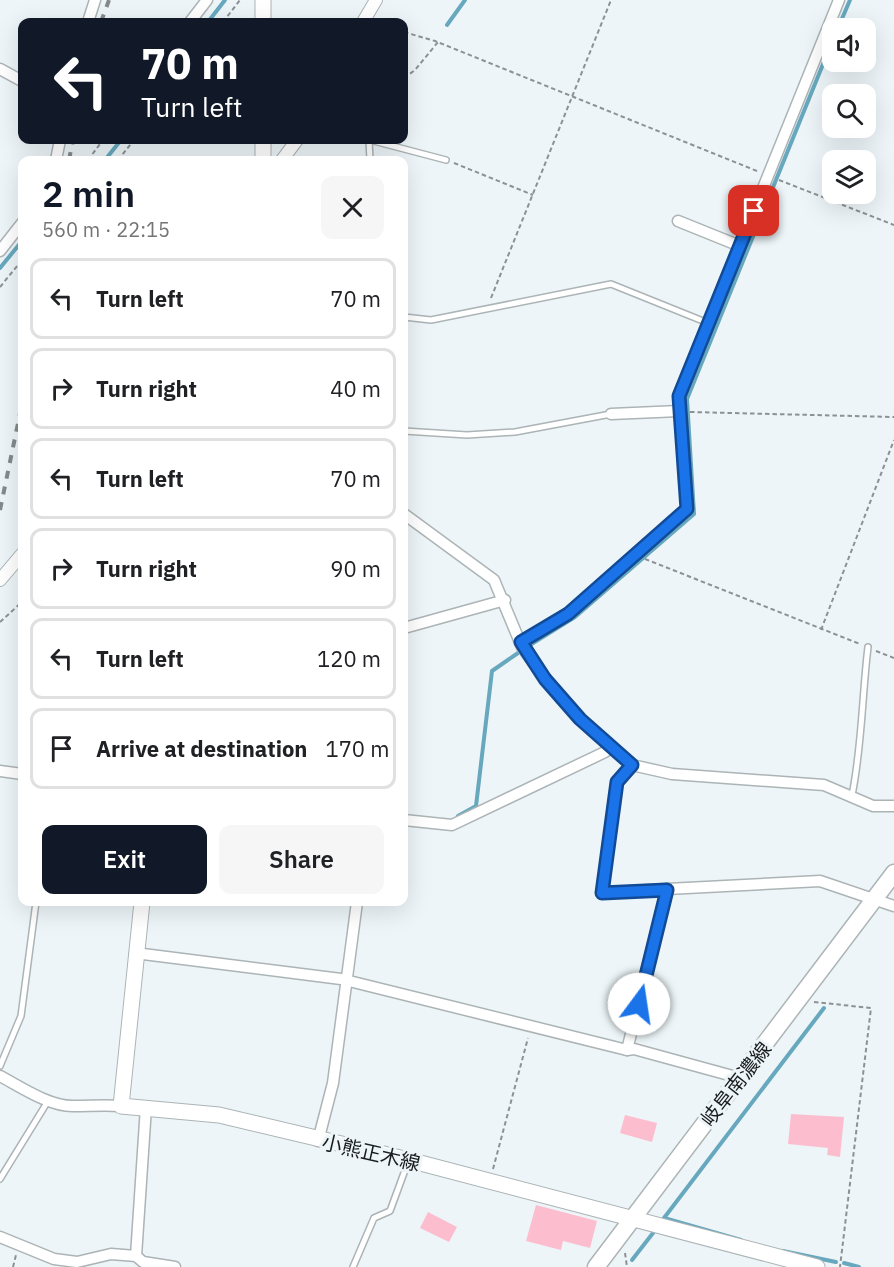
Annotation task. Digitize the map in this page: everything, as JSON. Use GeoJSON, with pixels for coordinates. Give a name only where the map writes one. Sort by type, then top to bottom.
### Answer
{"type":"FeatureCollection","features":[{"type":"Feature","properties":{"kind":"main road"},"geometry":{"type":"LineString","coordinates":[[263,0],[263,18]]}},
{"type":"Feature","properties":{"kind":"main road","name":"岐阜南濃線"},"geometry":{"type":"LineString","coordinates":[[596,1267],[876,900],[894,873]]}},
{"type":"Feature","properties":{"kind":"main road","name":"岐阜南濃線"},"geometry":{"type":"LineString","coordinates":[[876,900],[894,884]]}},
{"type":"Feature","properties":{"kind":"main road"},"geometry":{"type":"LineString","coordinates":[[121,1106],[141,906]]}},
{"type":"Feature","properties":{"kind":"main road","name":"小熊正木線"},"geometry":{"type":"LineString","coordinates":[[121,1106],[219,1115],[318,1141],[409,1160],[817,1267]]}},
{"type":"Feature","properties":{"kind":"street"},"geometry":{"type":"LineString","coordinates":[[89,18],[95,0]]}},
{"type":"Feature","properties":{"kind":"street"},"geometry":{"type":"LineString","coordinates":[[193,18],[207,0]]}},
{"type":"Feature","properties":{"kind":"street"},"geometry":{"type":"LineString","coordinates":[[365,18],[376,0]]}},
{"type":"Feature","properties":{"kind":"street"},"geometry":{"type":"LineString","coordinates":[[521,642],[568,614],[687,509],[679,396],[839,0]]}},
{"type":"Feature","properties":{"kind":"street"},"geometry":{"type":"LineString","coordinates":[[0,69],[18,79]]}},
{"type":"Feature","properties":{"kind":"street"},"geometry":{"type":"LineString","coordinates":[[678,221],[740,246]]}},
{"type":"Feature","properties":{"kind":"street"},"geometry":{"type":"LineString","coordinates":[[0,252],[18,228]]}},
{"type":"Feature","properties":{"kind":"street"},"geometry":{"type":"LineString","coordinates":[[611,414],[679,411]]}},
{"type":"Feature","properties":{"kind":"street"},"geometry":{"type":"LineString","coordinates":[[408,516],[494,580],[505,600],[521,642],[562,699],[632,765],[672,774],[824,785],[852,795],[873,806],[894,806]]}},
{"type":"Feature","properties":{"kind":"street"},"geometry":{"type":"LineString","coordinates":[[0,580],[18,559]]}},
{"type":"Feature","properties":{"kind":"street"},"geometry":{"type":"LineString","coordinates":[[408,627],[505,600]]}},
{"type":"Feature","properties":{"kind":"street"},"geometry":{"type":"LineString","coordinates":[[408,820],[452,825],[605,752],[611,747]]}},
{"type":"Feature","properties":{"kind":"street"},"geometry":{"type":"LineString","coordinates":[[632,765],[617,782],[602,893],[820,881],[894,906]]}},
{"type":"Feature","properties":{"kind":"street"},"geometry":{"type":"LineString","coordinates":[[0,771],[18,773]]}},
{"type":"Feature","properties":{"kind":"street"},"geometry":{"type":"LineString","coordinates":[[627,1050],[667,890]]}},
{"type":"Feature","properties":{"kind":"street"},"geometry":{"type":"LineString","coordinates":[[318,1141],[333,1083],[356,906]]}},
{"type":"Feature","properties":{"kind":"street"},"geometry":{"type":"LineString","coordinates":[[135,953],[347,981],[627,1050],[634,1049],[740,1078]]}},
{"type":"Feature","properties":{"kind":"street"},"geometry":{"type":"LineString","coordinates":[[0,1076],[49,1100],[73,1106],[85,1104],[121,1106]]}},
{"type":"Feature","properties":{"kind":"street"},"geometry":{"type":"LineString","coordinates":[[136,1256],[146,1107]]}},
{"type":"Feature","properties":{"kind":"street"},"geometry":{"type":"LineString","coordinates":[[0,1238],[54,1258],[77,1262],[111,1254],[136,1256],[143,1262],[176,1267]]}},
{"type":"Feature","properties":{"kind":"lane"},"geometry":{"type":"LineString","coordinates":[[384,144],[446,160]]}},
{"type":"Feature","properties":{"kind":"lane"},"geometry":{"type":"LineString","coordinates":[[408,317],[431,320],[611,284],[708,323]]}},
{"type":"Feature","properties":{"kind":"lane"},"geometry":{"type":"LineString","coordinates":[[408,431],[467,435],[515,432],[611,414]]}},
{"type":"Feature","properties":{"kind":"lane"},"geometry":{"type":"LineString","coordinates":[[852,795],[859,764],[860,718],[868,647]]}},
{"type":"Feature","properties":{"kind":"lane"},"geometry":{"type":"LineString","coordinates":[[0,1066],[21,1016],[35,906]]}},
{"type":"Feature","properties":{"kind":"lane"},"geometry":{"type":"LineString","coordinates":[[0,1179],[49,1100]]}},
{"type":"Feature","properties":{"kind":"lane"},"geometry":{"type":"LineString","coordinates":[[353,1267],[374,1218],[390,1212],[409,1160]]}},
{"type":"Feature","properties":{"kind":"path"},"geometry":{"type":"LineString","coordinates":[[226,18],[240,0]]}},
{"type":"Feature","properties":{"kind":"path"},"geometry":{"type":"LineString","coordinates":[[489,308],[611,0]]}},
{"type":"Feature","properties":{"kind":"path"},"geometry":{"type":"LineString","coordinates":[[408,33],[438,42],[894,225]]}},
{"type":"Feature","properties":{"kind":"path"},"geometry":{"type":"LineString","coordinates":[[408,75],[438,42]]}},
{"type":"Feature","properties":{"kind":"path"},"geometry":{"type":"LineString","coordinates":[[121,156],[131,144]]}},
{"type":"Feature","properties":{"kind":"path"},"geometry":{"type":"LineString","coordinates":[[446,160],[533,195]]}},
{"type":"Feature","properties":{"kind":"path"},"geometry":{"type":"LineString","coordinates":[[0,287],[18,265]]}},
{"type":"Feature","properties":{"kind":"path"},"geometry":{"type":"LineString","coordinates":[[679,411],[894,417]]}},
{"type":"Feature","properties":{"kind":"path"},"geometry":{"type":"LineString","coordinates":[[821,630],[894,440]]}},
{"type":"Feature","properties":{"kind":"path"},"geometry":{"type":"LineString","coordinates":[[638,553],[647,561],[894,658]]}},
{"type":"Feature","properties":{"kind":"path"},"geometry":{"type":"LineString","coordinates":[[0,622],[18,606]]}},
{"type":"Feature","properties":{"kind":"path"},"geometry":{"type":"LineString","coordinates":[[803,996],[813,1002],[871,1008],[840,1267]]}},
{"type":"Feature","properties":{"kind":"path"},"geometry":{"type":"LineString","coordinates":[[490,1183],[531,1026]]}},
{"type":"Feature","properties":{"kind":"building"},"geometry":{"type":"Polygon","coordinates":[[[791,1114],[844,1117],[840,1157],[827,1155],[828,1148],[788,1144],[791,1114]]]}},
{"type":"Feature","properties":{"kind":"building"},"geometry":{"type":"Polygon","coordinates":[[[625,1115],[657,1123],[652,1142],[620,1133],[625,1115]]]}},
{"type":"Feature","properties":{"kind":"building"},"geometry":{"type":"Polygon","coordinates":[[[536,1205],[597,1221],[590,1248],[563,1241],[561,1250],[526,1241],[536,1205]]]}},
{"type":"Feature","properties":{"kind":"building"},"geometry":{"type":"Polygon","coordinates":[[[428,1212],[457,1227],[449,1242],[420,1228],[428,1212]]]}},
{"type":"Feature","properties":{"kind":"waterway"},"geometry":{"type":"LineString","coordinates":[[211,18],[225,0]]}},
{"type":"Feature","properties":{"kind":"waterway"},"geometry":{"type":"LineString","coordinates":[[447,25],[465,0]]}},
{"type":"Feature","properties":{"kind":"waterway"},"geometry":{"type":"LineString","coordinates":[[842,18],[850,0]]}},
{"type":"Feature","properties":{"kind":"waterway"},"geometry":{"type":"LineString","coordinates":[[530,645],[575,617],[694,514],[687,399],[822,67]]}},
{"type":"Feature","properties":{"kind":"waterway"},"geometry":{"type":"LineString","coordinates":[[108,156],[118,144]]}},
{"type":"Feature","properties":{"kind":"waterway"},"geometry":{"type":"LineString","coordinates":[[0,268],[18,246]]}},
{"type":"Feature","properties":{"kind":"waterway"},"geometry":{"type":"LineString","coordinates":[[458,816],[476,806],[492,671],[518,653]]}},
{"type":"Feature","properties":{"kind":"waterway"},"geometry":{"type":"LineString","coordinates":[[741,1240],[664,1218],[824,1008]]}},
{"type":"Feature","properties":{"kind":"waterway"},"geometry":{"type":"LineString","coordinates":[[632,1260],[653,1233]]}},
{"type":"Feature","properties":{"kind":"waterway"},"geometry":{"type":"LineString","coordinates":[[783,1251],[836,1262]]}},
{"type":"Feature","properties":{"kind":"waterway"},"geometry":{"type":"LineString","coordinates":[[844,1263],[859,1267]]}},
{"type":"Feature","properties":{"kind":"railway"},"geometry":{"type":"LineString","coordinates":[[102,18],[109,0]]}},
{"type":"Feature","properties":{"kind":"railway"},"geometry":{"type":"LineString","coordinates":[[70,156],[72,144]]}},
{"type":"Feature","properties":{"kind":"railway"},"geometry":{"type":"LineString","coordinates":[[0,510],[18,423]]}},
{"type":"Feature","properties":{"kind":"route"},"geometry":{"type":"LineString","coordinates":[[639,1004],[667,890],[602,893],[617,782],[632,765],[580,719],[545,679],[522,647],[521,642],[568,614],[687,509],[679,396],[754,211]]}}]}
